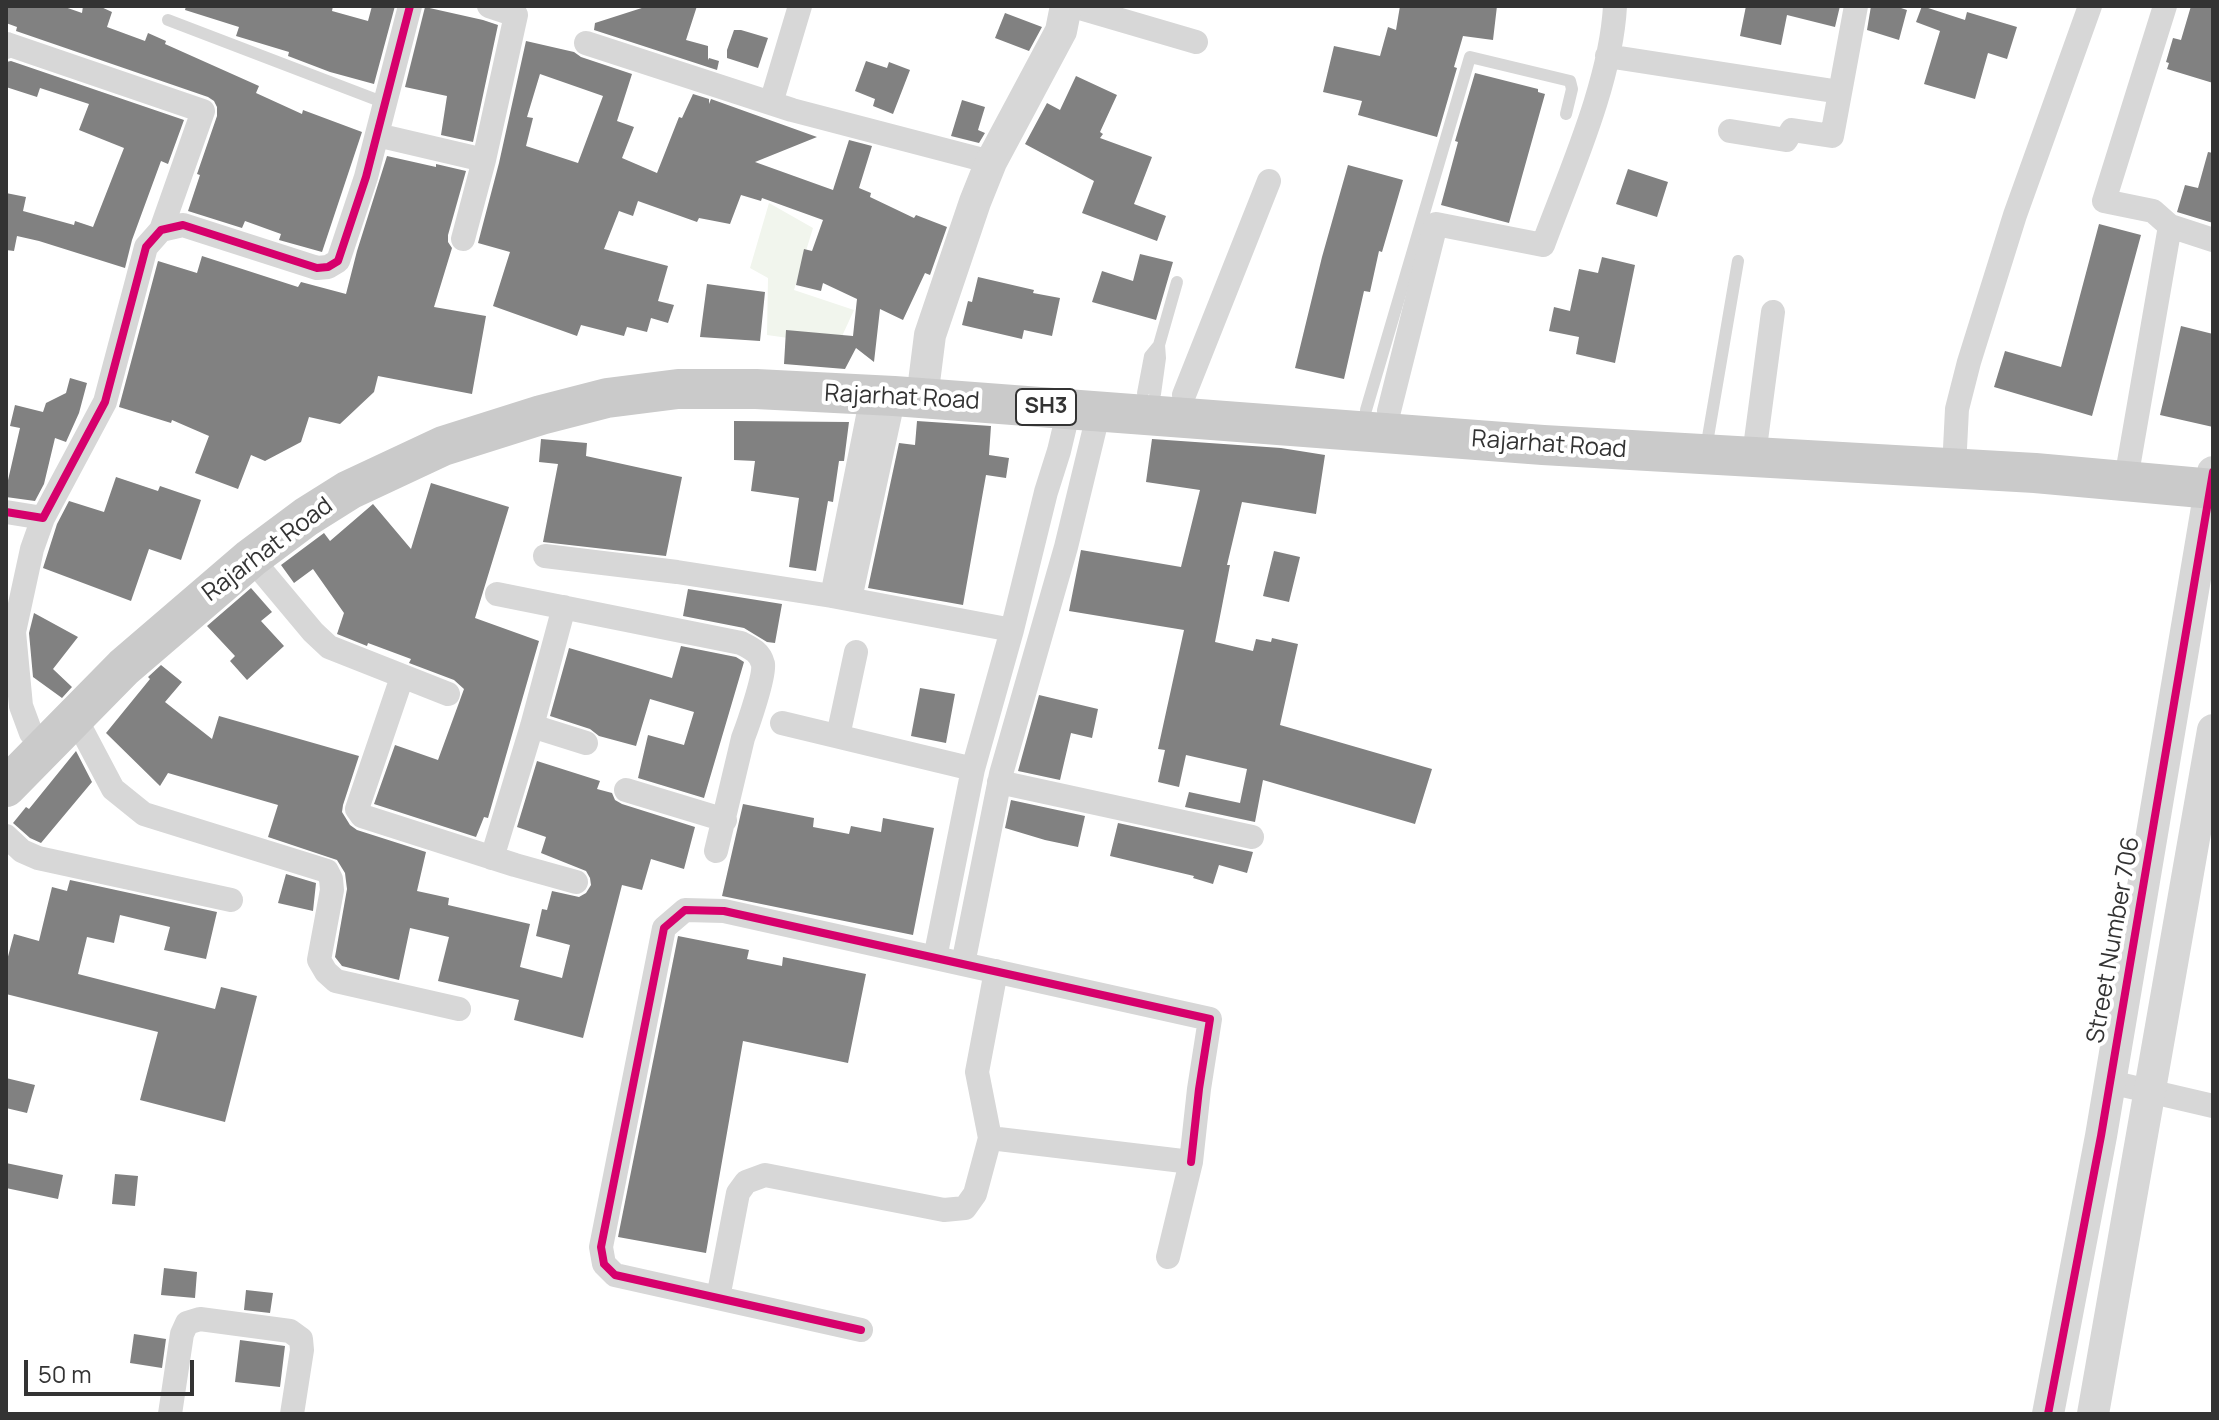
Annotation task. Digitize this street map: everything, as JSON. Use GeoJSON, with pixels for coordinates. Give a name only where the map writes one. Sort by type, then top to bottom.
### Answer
{"type":"FeatureCollection","features":[{"type":"Feature","properties":{"kind":"main road","name":"Rajarhat Road"},"geometry":{"type":"LineString","coordinates":[[19,746],[198,572],[277,506],[357,457],[452,416],[611,378],[670,370],[737,367],[904,391],[1154,417],[1512,443],[1954,460],[2129,462],[2212,479]]}},
{"type":"Feature","properties":{"kind":"main road","name":"Rajarhat Road"},"geometry":{"type":"LineString","coordinates":[[6,787],[124,667],[251,558],[306,517],[349,490],[443,446],[607,398],[678,389],[1160,394],[1756,440],[1954,460],[2035,473],[2212,479]]}},
{"type":"Feature","properties":{"kind":"street"},"geometry":{"type":"LineString","coordinates":[[161,230],[183,225],[317,268],[328,267],[338,261],[366,177],[410,6]]}},
{"type":"Feature","properties":{"kind":"street"},"geometry":{"type":"LineString","coordinates":[[463,239],[516,15],[489,6]]}},
{"type":"Feature","properties":{"kind":"street"},"geometry":{"type":"LineString","coordinates":[[771,103],[800,6]]}},
{"type":"Feature","properties":{"kind":"street"},"geometry":{"type":"LineString","coordinates":[[841,598],[904,391],[930,335],[975,202],[991,162],[1061,31],[1066,6]]}},
{"type":"Feature","properties":{"kind":"street"},"geometry":{"type":"LineString","coordinates":[[1073,6],[1196,42]]}},
{"type":"Feature","properties":{"kind":"street"},"geometry":{"type":"LineString","coordinates":[[1377,410],[1436,224],[1543,245],[1598,94],[1614,26],[1615,6]]}},
{"type":"Feature","properties":{"kind":"street"},"geometry":{"type":"LineString","coordinates":[[1730,131],[1786,140],[1792,130],[1832,136],[1856,6]]}},
{"type":"Feature","properties":{"kind":"street"},"geometry":{"type":"LineString","coordinates":[[1954,460],[1957,409],[1969,362],[2015,215],[2090,6]]}},
{"type":"Feature","properties":{"kind":"street"},"geometry":{"type":"LineString","coordinates":[[2165,6],[2104,201],[2153,211],[2170,226],[2213,240]]}},
{"type":"Feature","properties":{"kind":"street"},"geometry":{"type":"LineString","coordinates":[[586,43],[771,103],[991,162]]}},
{"type":"Feature","properties":{"kind":"street"},"geometry":{"type":"LineString","coordinates":[[6,47],[7,44],[203,111],[161,230],[146,247],[105,402],[43,518],[32,549],[14,632],[21,706],[19,746]]}},
{"type":"Feature","properties":{"kind":"street"},"geometry":{"type":"LineString","coordinates":[[1607,56],[1840,92]]}},
{"type":"Feature","properties":{"kind":"street"},"geometry":{"type":"LineString","coordinates":[[377,135],[484,160]]}},
{"type":"Feature","properties":{"kind":"street"},"geometry":{"type":"LineString","coordinates":[[1160,394],[1269,181]]}},
{"type":"Feature","properties":{"kind":"street"},"geometry":{"type":"LineString","coordinates":[[2129,462],[2170,226]]}},
{"type":"Feature","properties":{"kind":"street"},"geometry":{"type":"LineString","coordinates":[[1756,440],[1773,312]]}},
{"type":"Feature","properties":{"kind":"street"},"geometry":{"type":"LineString","coordinates":[[935,958],[973,769],[1046,492],[1059,451],[1084,410]]}},
{"type":"Feature","properties":{"kind":"street"},"geometry":{"type":"LineString","coordinates":[[963,964],[1000,778],[1079,500],[1084,410]]}},
{"type":"Feature","properties":{"kind":"street","name":"Street Number 706"},"geometry":{"type":"LineString","coordinates":[[2048,1414],[2110,1082],[2212,479]]}},
{"type":"Feature","properties":{"kind":"street"},"geometry":{"type":"LineString","coordinates":[[1046,492],[1079,500]]}},
{"type":"Feature","properties":{"kind":"street"},"geometry":{"type":"LineString","coordinates":[[6,512],[43,518]]}},
{"type":"Feature","properties":{"kind":"street"},"geometry":{"type":"LineString","coordinates":[[545,556],[677,572],[1012,630]]}},
{"type":"Feature","properties":{"kind":"street"},"geometry":{"type":"LineString","coordinates":[[251,558],[329,647],[448,694]]}},
{"type":"Feature","properties":{"kind":"street"},"geometry":{"type":"LineString","coordinates":[[497,594],[741,643],[756,650],[763,666],[716,851]]}},
{"type":"Feature","properties":{"kind":"street"},"geometry":{"type":"LineString","coordinates":[[492,858],[564,607]]}},
{"type":"Feature","properties":{"kind":"street"},"geometry":{"type":"LineString","coordinates":[[838,736],[856,652]]}},
{"type":"Feature","properties":{"kind":"street"},"geometry":{"type":"LineString","coordinates":[[402,677],[357,809],[362,816],[576,882]]}},
{"type":"Feature","properties":{"kind":"street"},"geometry":{"type":"LineString","coordinates":[[75,717],[113,789],[144,814],[327,871],[332,890],[319,960],[336,981],[459,1009]]}},
{"type":"Feature","properties":{"kind":"street"},"geometry":{"type":"LineString","coordinates":[[782,723],[973,769]]}},
{"type":"Feature","properties":{"kind":"street"},"geometry":{"type":"LineString","coordinates":[[532,726],[586,743]]}},
{"type":"Feature","properties":{"kind":"street"},"geometry":{"type":"LineString","coordinates":[[2093,1414],[2213,730]]}},
{"type":"Feature","properties":{"kind":"street"},"geometry":{"type":"LineString","coordinates":[[1000,778],[1252,837]]}},
{"type":"Feature","properties":{"kind":"street"},"geometry":{"type":"LineString","coordinates":[[626,790],[725,820]]}},
{"type":"Feature","properties":{"kind":"street"},"geometry":{"type":"LineString","coordinates":[[6,836],[22,851],[38,858],[231,900]]}},
{"type":"Feature","properties":{"kind":"street"},"geometry":{"type":"LineString","coordinates":[[861,1330],[615,1275],[604,1264],[601,1247],[664,928],[685,910],[724,911],[1210,1019],[1191,1162],[1168,1257]]}},
{"type":"Feature","properties":{"kind":"street"},"geometry":{"type":"LineString","coordinates":[[718,1298],[738,1193],[746,1182],[765,1175],[944,1210],[965,1208],[975,1194],[990,1138],[977,1072],[996,971]]}},
{"type":"Feature","properties":{"kind":"street"},"geometry":{"type":"LineString","coordinates":[[2110,1082],[2213,1106]]}},
{"type":"Feature","properties":{"kind":"street"},"geometry":{"type":"LineString","coordinates":[[990,1138],[1191,1162]]}},
{"type":"Feature","properties":{"kind":"street"},"geometry":{"type":"LineString","coordinates":[[170,1414],[182,1334],[187,1323],[200,1319],[290,1331],[301,1339],[292,1414]]}},
{"type":"Feature","properties":{"kind":"lane"},"geometry":{"type":"LineString","coordinates":[[168,20],[385,103]]}},
{"type":"Feature","properties":{"kind":"lane"},"geometry":{"type":"LineString","coordinates":[[1377,410],[1470,57],[1570,81],[1572,89],[1566,114]]}},
{"type":"Feature","properties":{"kind":"lane"},"geometry":{"type":"LineString","coordinates":[[1708,437],[1738,261]]}},
{"type":"Feature","properties":{"kind":"lane"},"geometry":{"type":"LineString","coordinates":[[1160,394],[1150,356],[1159,345],[1177,282]]}},
{"type":"Feature","properties":{"kind":"lane"},"geometry":{"type":"LineString","coordinates":[[1012,630],[1041,638]]}},
{"type":"Feature","properties":{"kind":"lane"},"geometry":{"type":"LineString","coordinates":[[973,769],[1000,778]]}},
{"type":"Feature","properties":{"kind":"shaded area"},"geometry":{"type":"Polygon","coordinates":[[[769,203],[813,228],[794,290],[854,310],[838,345],[767,335],[768,278],[750,268],[769,203]]]}},
{"type":"Feature","properties":{"kind":"building"},"geometry":{"type":"Polygon","coordinates":[[[6,6],[62,6],[82,13],[83,6],[99,6],[112,12],[107,27],[145,41],[148,33],[166,41],[165,44],[259,86],[256,93],[302,114],[303,110],[362,132],[322,252],[279,240],[281,234],[245,221],[242,228],[188,211],[217,116],[214,101],[16,31],[17,27],[6,23],[6,6]]]}},
{"type":"Feature","properties":{"kind":"building"},"geometry":{"type":"Polygon","coordinates":[[[186,6],[333,6],[332,11],[368,21],[372,6],[395,6],[374,84],[330,72],[288,56],[289,52],[236,36],[239,27],[185,10],[186,6]]]}},
{"type":"Feature","properties":{"kind":"building"},"geometry":{"type":"Polygon","coordinates":[[[648,6],[697,6],[686,40],[708,46],[708,60],[719,61],[717,70],[594,30],[595,23],[648,6]]]}},
{"type":"Feature","properties":{"kind":"building"},"geometry":{"type":"Polygon","coordinates":[[[1400,6],[1497,6],[1493,40],[1463,36],[1437,137],[1358,115],[1362,101],[1323,92],[1334,46],[1380,56],[1388,27],[1396,30],[1400,6]]]}},
{"type":"Feature","properties":{"kind":"building"},"geometry":{"type":"Polygon","coordinates":[[[1746,6],[1840,6],[1835,27],[1787,15],[1781,45],[1740,36],[1746,6]]]}},
{"type":"Feature","properties":{"kind":"building"},"geometry":{"type":"Polygon","coordinates":[[[1871,6],[1895,6],[1907,10],[1899,40],[1867,30],[1871,6]]]}},
{"type":"Feature","properties":{"kind":"building"},"geometry":{"type":"Polygon","coordinates":[[[1922,6],[1965,20],[1967,12],[2017,27],[2007,59],[1988,53],[1975,99],[1924,84],[1940,31],[1916,22],[1922,6]]]}},
{"type":"Feature","properties":{"kind":"building"},"geometry":{"type":"Polygon","coordinates":[[[2191,6],[2213,6],[2213,83],[2167,69],[2173,38],[2181,40],[2191,6]]]}},
{"type":"Feature","properties":{"kind":"building"},"geometry":{"type":"Polygon","coordinates":[[[425,7],[498,25],[473,142],[441,135],[447,96],[405,87],[425,7]]]}},
{"type":"Feature","properties":{"kind":"building"},"geometry":{"type":"Polygon","coordinates":[[[1005,13],[1042,27],[1029,51],[995,38],[1005,13]]]}},
{"type":"Feature","properties":{"kind":"building"},"geometry":{"type":"Polygon","coordinates":[[[734,30],[768,38],[758,68],[727,58],[734,30]]]}},
{"type":"Feature","properties":{"kind":"building"},"geometry":{"type":"Polygon","coordinates":[[[526,41],[574,52],[632,74],[617,121],[634,127],[622,158],[657,173],[679,117],[682,118],[693,94],[709,99],[709,104],[711,99],[817,137],[755,162],[833,190],[849,140],[872,146],[859,188],[871,193],[870,197],[914,218],[916,215],[947,227],[930,275],[925,273],[903,320],[880,309],[874,362],[856,348],[845,369],[784,364],[786,330],[853,336],[857,299],[823,283],[821,291],[796,285],[804,249],[812,251],[823,220],[762,198],[761,201],[741,195],[730,224],[699,218],[697,222],[638,201],[633,216],[619,211],[604,249],[668,266],[658,301],[674,305],[668,323],[651,318],[647,332],[627,327],[624,336],[581,325],[577,336],[493,306],[510,252],[478,243],[526,41]],[[540,74],[527,117],[533,118],[526,146],[578,163],[603,96],[540,74]]]}},
{"type":"Feature","properties":{"kind":"building"},"geometry":{"type":"Polygon","coordinates":[[[11,61],[184,120],[168,164],[161,161],[125,268],[17,236],[14,251],[6,250],[6,193],[26,197],[23,211],[93,227],[124,148],[79,130],[89,104],[40,88],[37,97],[6,87],[6,62],[11,61]]]}},
{"type":"Feature","properties":{"kind":"building"},"geometry":{"type":"Polygon","coordinates":[[[866,61],[887,68],[889,62],[910,70],[893,114],[873,106],[875,99],[855,91],[866,61]]]}},
{"type":"Feature","properties":{"kind":"building"},"geometry":{"type":"Polygon","coordinates":[[[1475,73],[1538,89],[1538,92],[1545,94],[1509,223],[1441,205],[1458,142],[1455,141],[1475,73]]]}},
{"type":"Feature","properties":{"kind":"building"},"geometry":{"type":"Polygon","coordinates":[[[1076,76],[1117,95],[1100,138],[1152,157],[1134,204],[1166,216],[1157,241],[1082,213],[1094,181],[1025,144],[1047,103],[1060,110],[1076,76]]]}},
{"type":"Feature","properties":{"kind":"building"},"geometry":{"type":"Polygon","coordinates":[[[962,100],[985,107],[978,130],[985,133],[979,143],[951,136],[962,100]]]}},
{"type":"Feature","properties":{"kind":"building"},"geometry":{"type":"Polygon","coordinates":[[[2208,152],[2213,153],[2213,223],[2177,212],[2185,185],[2198,188],[2208,152]]]}},
{"type":"Feature","properties":{"kind":"building"},"geometry":{"type":"Polygon","coordinates":[[[387,156],[466,171],[448,235],[452,248],[434,307],[486,316],[472,394],[378,376],[374,392],[340,424],[309,417],[301,442],[265,461],[251,455],[238,489],[195,473],[209,436],[172,420],[171,423],[119,407],[158,261],[197,273],[202,256],[298,287],[301,282],[346,294],[387,156]]]}},
{"type":"Feature","properties":{"kind":"building"},"geometry":{"type":"Polygon","coordinates":[[[1348,165],[1403,180],[1382,252],[1379,251],[1370,292],[1364,291],[1344,379],[1295,368],[1348,165]]]}},
{"type":"Feature","properties":{"kind":"building"},"geometry":{"type":"Polygon","coordinates":[[[1628,169],[1668,182],[1657,217],[1616,204],[1628,169]]]}},
{"type":"Feature","properties":{"kind":"building"},"geometry":{"type":"Polygon","coordinates":[[[2099,224],[2141,235],[2092,416],[1994,387],[2005,351],[2061,367],[2099,224]]]}},
{"type":"Feature","properties":{"kind":"building"},"geometry":{"type":"Polygon","coordinates":[[[1140,254],[1173,262],[1156,320],[1092,302],[1102,271],[1133,281],[1140,254]]]}},
{"type":"Feature","properties":{"kind":"building"},"geometry":{"type":"Polygon","coordinates":[[[1602,257],[1635,265],[1615,363],[1576,354],[1579,337],[1549,331],[1554,307],[1570,311],[1579,269],[1598,273],[1602,257]]]}},
{"type":"Feature","properties":{"kind":"building"},"geometry":{"type":"Polygon","coordinates":[[[978,277],[1060,298],[1052,336],[1024,330],[1022,339],[962,325],[978,277]]]}},
{"type":"Feature","properties":{"kind":"building"},"geometry":{"type":"Polygon","coordinates":[[[707,284],[765,292],[760,341],[700,337],[707,284]]]}},
{"type":"Feature","properties":{"kind":"building"},"geometry":{"type":"Polygon","coordinates":[[[2181,326],[2213,334],[2213,427],[2160,415],[2181,326]]]}},
{"type":"Feature","properties":{"kind":"building"},"geometry":{"type":"Polygon","coordinates":[[[70,378],[87,383],[79,413],[66,442],[55,438],[44,484],[35,501],[6,497],[20,428],[10,426],[15,405],[43,412],[46,403],[66,393],[70,378]]]}},
{"type":"Feature","properties":{"kind":"building"},"geometry":{"type":"Polygon","coordinates":[[[734,421],[849,422],[844,461],[839,461],[833,502],[828,501],[816,571],[789,567],[799,498],[751,491],[755,461],[734,460],[734,421]]]}},
{"type":"Feature","properties":{"kind":"building"},"geometry":{"type":"Polygon","coordinates":[[[917,421],[991,426],[989,455],[1009,458],[1006,478],[986,475],[963,605],[868,588],[899,443],[915,445],[917,421]]]}},
{"type":"Feature","properties":{"kind":"building"},"geometry":{"type":"Polygon","coordinates":[[[541,439],[587,443],[586,456],[682,477],[666,556],[543,542],[558,464],[539,462],[541,439]]]}},
{"type":"Feature","properties":{"kind":"building"},"geometry":{"type":"Polygon","coordinates":[[[1152,439],[1281,448],[1325,455],[1316,514],[1242,502],[1227,565],[1230,565],[1215,642],[1253,651],[1256,639],[1271,642],[1272,638],[1298,644],[1280,725],[1432,769],[1415,824],[1263,780],[1255,822],[1185,807],[1189,792],[1240,803],[1247,769],[1186,755],[1179,787],[1158,782],[1165,750],[1158,749],[1184,630],[1069,611],[1081,550],[1181,567],[1200,490],[1146,482],[1152,439]]]}},
{"type":"Feature","properties":{"kind":"building"},"geometry":{"type":"Polygon","coordinates":[[[116,477],[158,491],[160,486],[201,500],[181,560],[149,549],[131,601],[43,568],[57,524],[69,501],[104,512],[116,477]]]}},
{"type":"Feature","properties":{"kind":"building"},"geometry":{"type":"Polygon","coordinates":[[[431,483],[509,507],[475,618],[539,641],[488,818],[484,817],[476,837],[374,804],[395,745],[438,760],[464,689],[454,680],[409,663],[411,659],[337,634],[344,613],[313,569],[294,583],[281,565],[324,533],[330,541],[373,504],[411,549],[431,483]]]}},
{"type":"Feature","properties":{"kind":"building"},"geometry":{"type":"Polygon","coordinates":[[[1274,551],[1300,557],[1289,602],[1263,596],[1274,551]]]}},
{"type":"Feature","properties":{"kind":"building"},"geometry":{"type":"Polygon","coordinates":[[[251,588],[272,612],[261,621],[284,646],[247,680],[230,661],[235,656],[207,626],[251,588]]]}},
{"type":"Feature","properties":{"kind":"building"},"geometry":{"type":"Polygon","coordinates":[[[688,589],[782,604],[775,643],[767,642],[744,628],[683,616],[688,589]]]}},
{"type":"Feature","properties":{"kind":"building"},"geometry":{"type":"Polygon","coordinates":[[[34,613],[78,637],[53,669],[72,687],[62,698],[33,677],[29,633],[34,613]]]}},
{"type":"Feature","properties":{"kind":"building"},"geometry":{"type":"Polygon","coordinates":[[[681,646],[736,657],[744,662],[704,798],[638,778],[648,735],[684,745],[694,712],[650,699],[636,746],[599,736],[590,729],[550,716],[569,648],[672,678],[681,646]]]}},
{"type":"Feature","properties":{"kind":"building"},"geometry":{"type":"Polygon","coordinates":[[[161,665],[182,682],[165,702],[212,739],[219,716],[359,756],[342,812],[350,825],[426,852],[417,891],[449,898],[448,905],[530,924],[520,967],[562,978],[570,945],[536,936],[542,909],[547,910],[552,891],[579,897],[591,885],[586,871],[541,853],[546,837],[517,827],[537,761],[600,781],[597,789],[612,793],[615,800],[622,804],[695,827],[684,869],[651,859],[642,890],[622,885],[583,1038],[514,1020],[519,1000],[438,981],[449,937],[410,928],[399,980],[342,966],[335,957],[347,889],[345,873],[337,860],[268,837],[278,805],[168,773],[160,786],[106,733],[150,679],[148,677],[161,665]]]}},
{"type":"Feature","properties":{"kind":"building"},"geometry":{"type":"Polygon","coordinates":[[[920,688],[955,694],[946,743],[911,736],[920,688]]]}},
{"type":"Feature","properties":{"kind":"building"},"geometry":{"type":"Polygon","coordinates":[[[1039,695],[1098,709],[1092,738],[1071,733],[1060,780],[1018,771],[1039,695]]]}},
{"type":"Feature","properties":{"kind":"building"},"geometry":{"type":"Polygon","coordinates":[[[76,751],[92,782],[41,843],[13,823],[26,807],[29,809],[76,751]]]}},
{"type":"Feature","properties":{"kind":"building"},"geometry":{"type":"Polygon","coordinates":[[[1011,800],[1085,816],[1078,847],[1005,828],[1011,800]]]}},
{"type":"Feature","properties":{"kind":"building"},"geometry":{"type":"Polygon","coordinates":[[[743,804],[814,818],[813,827],[849,834],[851,826],[881,832],[883,818],[934,828],[913,935],[722,896],[743,804]]]}},
{"type":"Feature","properties":{"kind":"building"},"geometry":{"type":"Polygon","coordinates":[[[1118,823],[1253,852],[1247,873],[1219,865],[1213,884],[1194,876],[1110,856],[1118,823]]]}},
{"type":"Feature","properties":{"kind":"building"},"geometry":{"type":"Polygon","coordinates":[[[286,874],[316,883],[313,911],[278,903],[286,874]]]}},
{"type":"Feature","properties":{"kind":"building"},"geometry":{"type":"Polygon","coordinates":[[[70,880],[217,912],[206,959],[164,950],[170,927],[120,915],[114,943],[87,937],[78,974],[215,1009],[221,987],[257,996],[225,1122],[140,1100],[158,1032],[6,994],[6,964],[14,934],[39,941],[52,887],[67,891],[70,880]]]}},
{"type":"Feature","properties":{"kind":"building"},"geometry":{"type":"Polygon","coordinates":[[[678,936],[749,950],[747,959],[782,966],[783,957],[866,974],[848,1063],[743,1041],[706,1253],[618,1237],[678,936]]]}},
{"type":"Feature","properties":{"kind":"building"},"geometry":{"type":"Polygon","coordinates":[[[6,1078],[35,1085],[27,1113],[6,1108],[6,1078]]]}},
{"type":"Feature","properties":{"kind":"building"},"geometry":{"type":"Polygon","coordinates":[[[6,1163],[63,1175],[58,1199],[6,1188],[6,1163]]]}},
{"type":"Feature","properties":{"kind":"building"},"geometry":{"type":"Polygon","coordinates":[[[115,1174],[138,1176],[135,1206],[112,1204],[115,1174]]]}},
{"type":"Feature","properties":{"kind":"building"},"geometry":{"type":"Polygon","coordinates":[[[164,1268],[197,1272],[195,1298],[161,1295],[164,1268]]]}},
{"type":"Feature","properties":{"kind":"building"},"geometry":{"type":"Polygon","coordinates":[[[246,1290],[273,1293],[270,1313],[244,1310],[246,1290]]]}},
{"type":"Feature","properties":{"kind":"building"},"geometry":{"type":"Polygon","coordinates":[[[134,1334],[166,1339],[162,1368],[130,1363],[134,1334]]]}},
{"type":"Feature","properties":{"kind":"building"},"geometry":{"type":"Polygon","coordinates":[[[240,1340],[285,1346],[280,1387],[235,1382],[240,1340]]]}},
{"type":"Feature","properties":{"kind":"cycle path"},"geometry":{"type":"LineString","coordinates":[[6,512],[43,518],[105,402],[146,247],[161,230],[183,225],[317,268],[328,267],[338,261],[366,177],[410,6]]}},
{"type":"Feature","properties":{"kind":"cycle path"},"geometry":{"type":"LineString","coordinates":[[2048,1414],[2101,1136],[2213,472]]}},
{"type":"Feature","properties":{"kind":"cycle path"},"geometry":{"type":"LineString","coordinates":[[861,1330],[615,1275],[604,1264],[601,1247],[664,928],[685,910],[724,911],[1210,1019],[1191,1162]]}}]}
